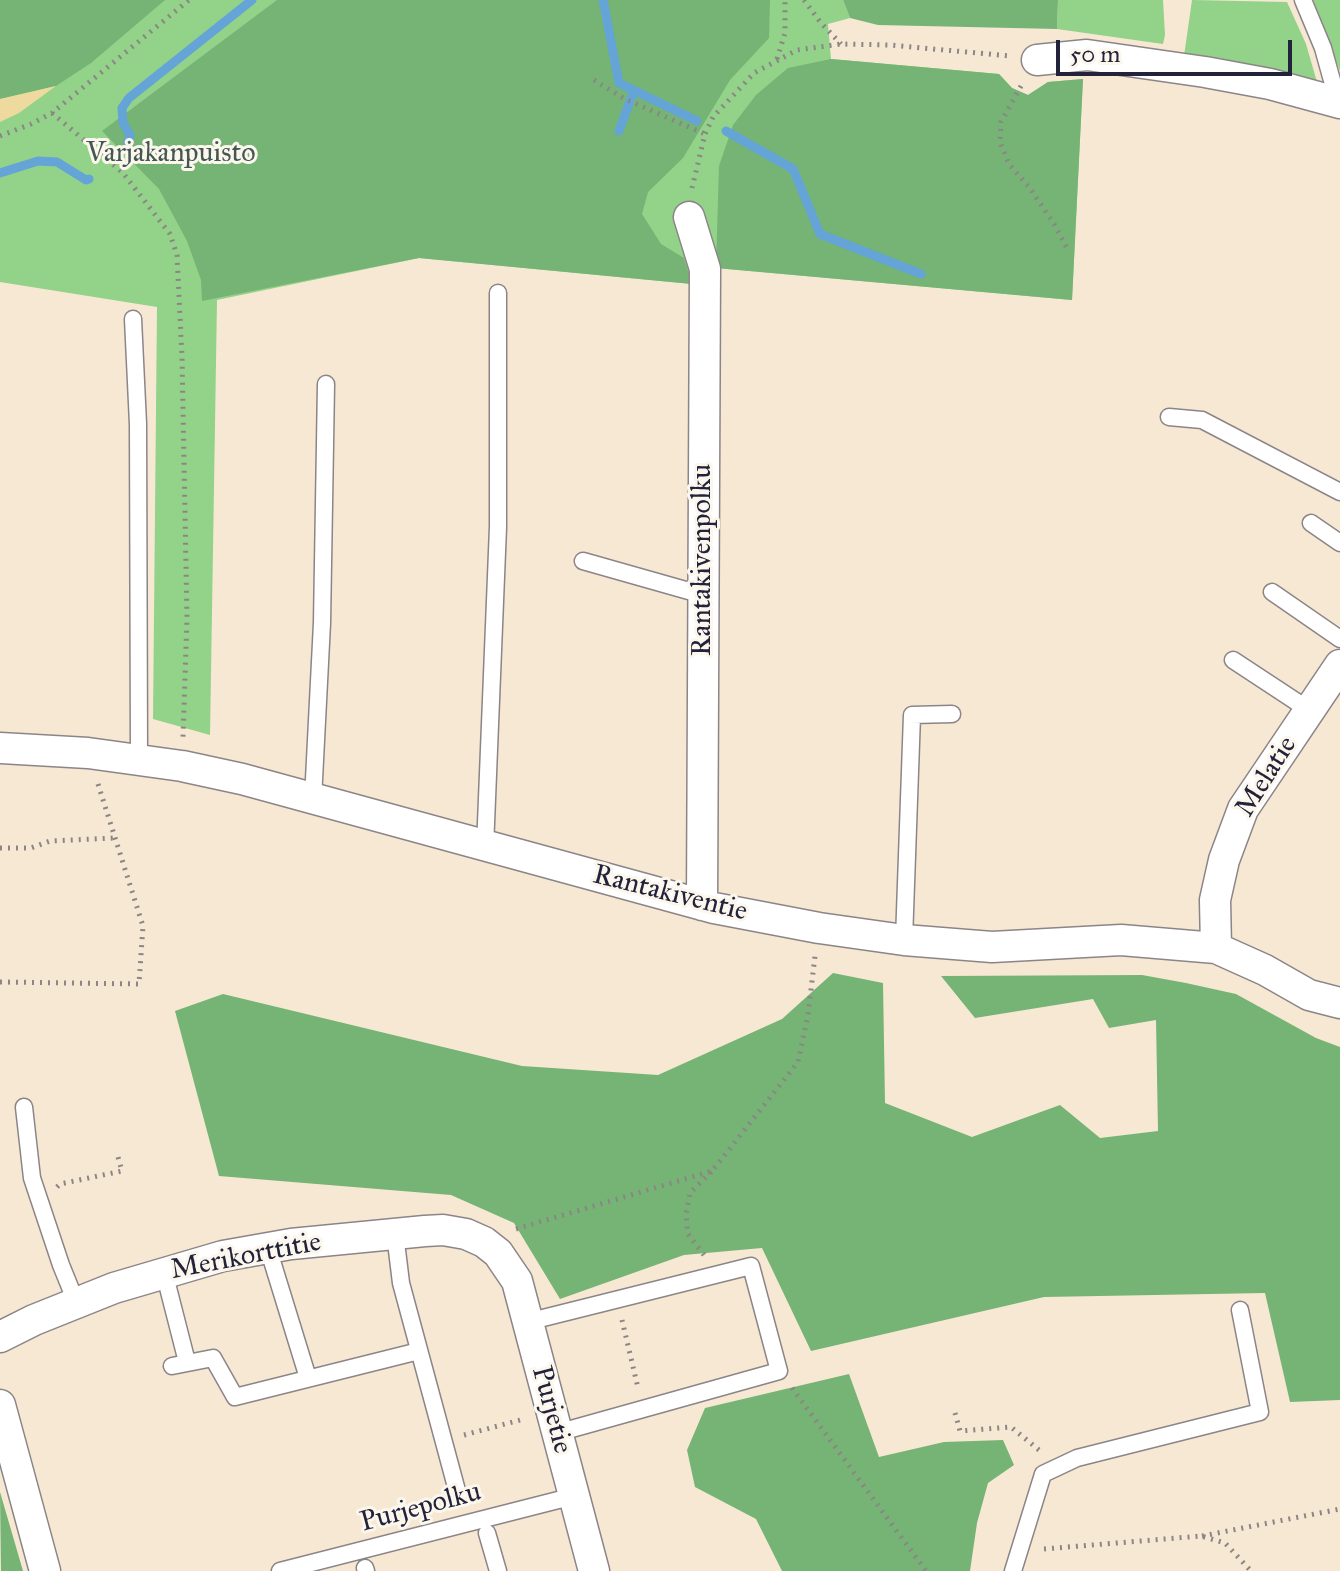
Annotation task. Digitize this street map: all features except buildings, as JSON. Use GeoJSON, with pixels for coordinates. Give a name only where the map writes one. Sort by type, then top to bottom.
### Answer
{"type":"FeatureCollection","features":[{"type":"Feature","properties":{"kind":"street"},"geometry":{"type":"LineString","coordinates":[[1037,60],[1087,55],[1270,84],[1339,103]]}},
{"type":"Feature","properties":{"kind":"street","name":"Rantakivenpolku"},"geometry":{"type":"LineString","coordinates":[[689,217],[705,269],[702,905]]}},
{"type":"Feature","properties":{"kind":"street","name":"Melatie"},"geometry":{"type":"LineString","coordinates":[[1216,948],[1215,900],[1224,860],[1243,809],[1340,665]]}},
{"type":"Feature","properties":{"kind":"street","name":"Rantakiventie"},"geometry":{"type":"LineString","coordinates":[[0,748],[139,758],[242,779],[702,905],[819,928],[904,940],[992,947],[1107,940],[1216,948],[1265,970],[1309,995],[1340,1003]]}},
{"type":"Feature","properties":{"kind":"street","name":"Merikorttitie"},"geometry":{"type":"LineString","coordinates":[[0,1337],[76,1302],[164,1272],[268,1248],[443,1230],[466,1234],[484,1242],[503,1243]]}},
{"type":"Feature","properties":{"kind":"street","name":"Purjetie"},"geometry":{"type":"LineString","coordinates":[[503,1243],[517,1281],[594,1571]]}},
{"type":"Feature","properties":{"kind":"street"},"geometry":{"type":"LineString","coordinates":[[0,1405],[45,1571]]}},
{"type":"Feature","properties":{"kind":"lane"},"geometry":{"type":"LineString","coordinates":[[1303,0],[1323,48],[1339,103]]}},
{"type":"Feature","properties":{"kind":"lane"},"geometry":{"type":"LineString","coordinates":[[485,848],[498,527],[498,293]]}},
{"type":"Feature","properties":{"kind":"lane"},"geometry":{"type":"LineString","coordinates":[[133,319],[138,424],[139,758]]}},
{"type":"Feature","properties":{"kind":"lane"},"geometry":{"type":"LineString","coordinates":[[313,799],[322,623],[326,384]]}},
{"type":"Feature","properties":{"kind":"lane"},"geometry":{"type":"LineString","coordinates":[[1169,417],[1202,420],[1340,492]]}},
{"type":"Feature","properties":{"kind":"lane"},"geometry":{"type":"LineString","coordinates":[[1311,523],[1340,543]]}},
{"type":"Feature","properties":{"kind":"lane"},"geometry":{"type":"LineString","coordinates":[[583,561],[703,595]]}},
{"type":"Feature","properties":{"kind":"lane"},"geometry":{"type":"LineString","coordinates":[[1272,592],[1340,639]]}},
{"type":"Feature","properties":{"kind":"lane"},"geometry":{"type":"LineString","coordinates":[[1233,660],[1309,710]]}},
{"type":"Feature","properties":{"kind":"lane"},"geometry":{"type":"LineString","coordinates":[[904,940],[912,715],[952,714]]}},
{"type":"Feature","properties":{"kind":"lane"},"geometry":{"type":"LineString","coordinates":[[24,1107],[32,1178],[76,1302]]}},
{"type":"Feature","properties":{"kind":"lane"},"geometry":{"type":"LineString","coordinates":[[395,1234],[401,1283],[459,1498]]}},
{"type":"Feature","properties":{"kind":"lane"},"geometry":{"type":"LineString","coordinates":[[268,1248],[308,1378]]}},
{"type":"Feature","properties":{"kind":"lane"},"geometry":{"type":"LineString","coordinates":[[527,1322],[751,1266],[779,1371],[557,1433]]}},
{"type":"Feature","properties":{"kind":"lane"},"geometry":{"type":"LineString","coordinates":[[164,1272],[180,1364],[213,1358],[235,1397],[419,1351]]}},
{"type":"Feature","properties":{"kind":"lane"},"geometry":{"type":"LineString","coordinates":[[1013,1571],[1043,1474],[1077,1458],[1260,1412],[1240,1310]]}},
{"type":"Feature","properties":{"kind":"lane","name":"Purjepolku"},"geometry":{"type":"LineString","coordinates":[[280,1571],[574,1496]]}},
{"type":"Feature","properties":{"kind":"lane"},"geometry":{"type":"LineString","coordinates":[[487,1533],[498,1571]]}},
{"type":"Feature","properties":{"kind":"path"},"geometry":{"type":"LineString","coordinates":[[0,136],[52,113],[189,0]]}},
{"type":"Feature","properties":{"kind":"path"},"geometry":{"type":"LineString","coordinates":[[777,60],[785,33],[785,0]]}},
{"type":"Feature","properties":{"kind":"path"},"geometry":{"type":"LineString","coordinates":[[804,0],[841,44]]}},
{"type":"Feature","properties":{"kind":"path"},"geometry":{"type":"LineString","coordinates":[[693,177],[705,134],[713,117],[730,96],[754,73],[797,50],[841,44],[977,52],[1037,60],[1001,122],[1000,142],[1009,164],[1029,187],[1068,250]]}},
{"type":"Feature","properties":{"kind":"path"},"geometry":{"type":"LineString","coordinates":[[594,80],[623,98],[705,134]]}},
{"type":"Feature","properties":{"kind":"path"},"geometry":{"type":"LineString","coordinates":[[52,113],[123,173],[170,234],[177,255],[187,619],[182,766]]}},
{"type":"Feature","properties":{"kind":"path"},"geometry":{"type":"LineString","coordinates":[[0,982],[139,984],[143,926],[88,753]]}},
{"type":"Feature","properties":{"kind":"path"},"geometry":{"type":"LineString","coordinates":[[0,848],[31,848],[50,841],[115,838]]}},
{"type":"Feature","properties":{"kind":"path"},"geometry":{"type":"LineString","coordinates":[[733,1271],[704,1256],[688,1234],[686,1214],[690,1193],[712,1171],[798,1062],[808,1015],[816,949]]}},
{"type":"Feature","properties":{"kind":"path"},"geometry":{"type":"LineString","coordinates":[[40,1202],[60,1184],[122,1171],[118,1157]]}},
{"type":"Feature","properties":{"kind":"path"},"geometry":{"type":"LineString","coordinates":[[503,1243],[518,1228],[712,1171]]}},
{"type":"Feature","properties":{"kind":"path"},"geometry":{"type":"LineString","coordinates":[[617,1300],[643,1409]]}},
{"type":"Feature","properties":{"kind":"path"},"geometry":{"type":"LineString","coordinates":[[779,1371],[926,1571]]}},
{"type":"Feature","properties":{"kind":"path"},"geometry":{"type":"LineString","coordinates":[[955,1413],[960,1431],[1011,1427],[1058,1467]]}},
{"type":"Feature","properties":{"kind":"path"},"geometry":{"type":"LineString","coordinates":[[444,1441],[529,1417]]}},
{"type":"Feature","properties":{"kind":"path"},"geometry":{"type":"LineString","coordinates":[[1019,1552],[1201,1536],[1340,1509]]}},
{"type":"Feature","properties":{"kind":"path"},"geometry":{"type":"LineString","coordinates":[[1201,1536],[1225,1543],[1251,1571]]}},
{"type":"Feature","properties":{"kind":"green space","name":"Varjakanpuisto"},"geometry":{"type":"Polygon","coordinates":[[[0,0],[843,0],[850,18],[828,24],[831,59],[999,74],[1012,88],[1028,95],[1048,82],[1083,79],[1072,300],[716,268],[692,284],[419,258],[217,300],[210,735],[153,719],[157,307],[0,282],[0,0]]]}},
{"type":"Feature","properties":{"kind":"green space"},"geometry":{"type":"Polygon","coordinates":[[[0,0],[165,0],[91,63],[56,86],[0,99],[0,0]]]}},
{"type":"Feature","properties":{"kind":"green space"},"geometry":{"type":"Polygon","coordinates":[[[277,0],[770,0],[769,38],[730,80],[683,158],[648,192],[642,214],[661,244],[684,258],[692,284],[419,258],[202,301],[201,280],[187,241],[159,189],[102,131],[277,0]]]}},
{"type":"Feature","properties":{"kind":"green space"},"geometry":{"type":"Polygon","coordinates":[[[843,0],[1058,0],[1057,29],[878,25],[850,18],[843,0]]]}},
{"type":"Feature","properties":{"kind":"green space"},"geometry":{"type":"Polygon","coordinates":[[[1058,0],[1163,0],[1163,44],[1057,29],[1058,0]]]}},
{"type":"Feature","properties":{"kind":"green space"},"geometry":{"type":"Polygon","coordinates":[[[1192,0],[1287,2],[1306,44],[1317,82],[1184,56],[1192,0]]]}},
{"type":"Feature","properties":{"kind":"green space"},"geometry":{"type":"Polygon","coordinates":[[[1313,0],[1340,0],[1340,71],[1313,0]]]}},
{"type":"Feature","properties":{"kind":"green space"},"geometry":{"type":"Polygon","coordinates":[[[831,59],[999,74],[1012,88],[1028,95],[1048,82],[1083,79],[1072,300],[716,268],[719,166],[733,125],[756,95],[788,68],[831,59]]]}},
{"type":"Feature","properties":{"kind":"green space"},"geometry":{"type":"Polygon","coordinates":[[[833,973],[883,983],[885,1103],[972,1137],[1060,1105],[1100,1138],[1158,1131],[1156,1020],[1109,1028],[1093,999],[975,1018],[941,976],[1142,975],[1236,994],[1316,1038],[1340,1047],[1340,1400],[1290,1402],[1265,1293],[1044,1297],[811,1351],[762,1248],[684,1255],[560,1299],[514,1223],[451,1195],[219,1176],[175,1011],[223,994],[522,1066],[658,1075],[782,1019],[833,973]]]}},
{"type":"Feature","properties":{"kind":"green space"},"geometry":{"type":"Polygon","coordinates":[[[849,1374],[879,1457],[944,1442],[1003,1440],[1014,1465],[988,1483],[977,1523],[970,1571],[782,1571],[756,1519],[695,1487],[687,1450],[705,1408],[849,1374]]]}},
{"type":"Feature","properties":{"kind":"green space"},"geometry":{"type":"Polygon","coordinates":[[[0,1492],[23,1571],[1,1571],[0,1492]]]}},
{"type":"Feature","properties":{"kind":"sand"},"geometry":{"type":"Polygon","coordinates":[[[56,86],[19,113],[0,122],[0,99],[56,86]]]}},
{"type":"Feature","properties":{"kind":"waterway"},"geometry":{"type":"LineString","coordinates":[[128,142],[130,135],[123,123],[122,108],[129,98],[252,0]]}},
{"type":"Feature","properties":{"kind":"waterway"},"geometry":{"type":"LineString","coordinates":[[603,0],[619,83],[697,121]]}},
{"type":"Feature","properties":{"kind":"waterway"},"geometry":{"type":"LineString","coordinates":[[619,131],[634,90]]}},
{"type":"Feature","properties":{"kind":"waterway"},"geometry":{"type":"LineString","coordinates":[[726,131],[793,169],[820,234],[921,274]]}},
{"type":"Feature","properties":{"kind":"waterway"},"geometry":{"type":"LineString","coordinates":[[0,173],[38,161],[57,162],[89,179]]}}]}
